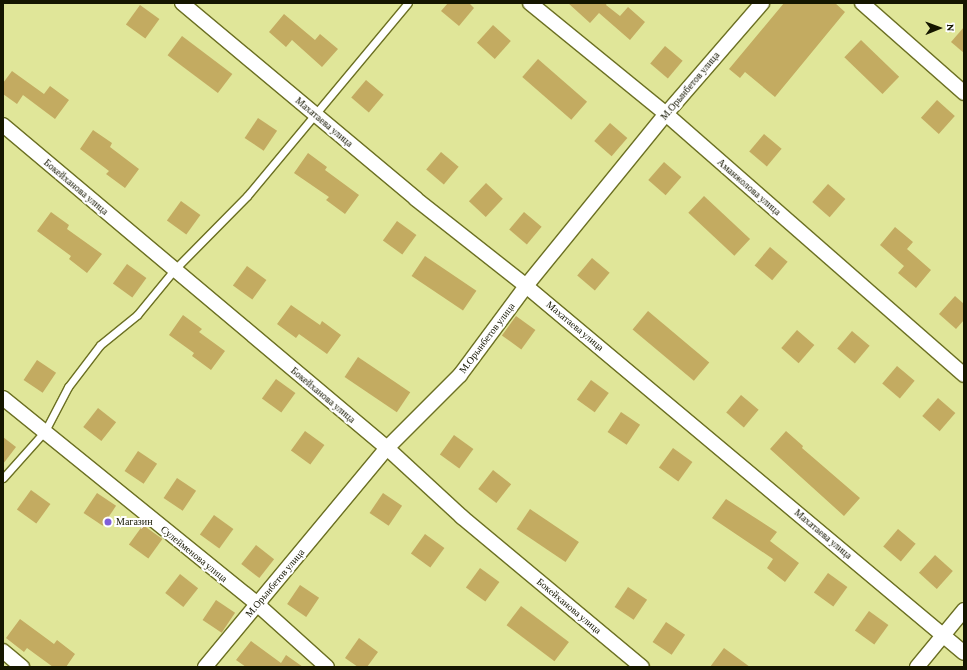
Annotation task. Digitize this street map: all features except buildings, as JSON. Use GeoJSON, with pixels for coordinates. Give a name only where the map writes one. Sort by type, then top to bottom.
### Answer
{"type":"FeatureCollection","features":[{"type":"Feature","properties":{"kind":"street","name":"Махатаева улица"},"geometry":{"type":"LineString","coordinates":[[182,3],[416,200],[526,286],[964,653]]}},
{"type":"Feature","properties":{"kind":"street","name":"Аманжолова улица"},"geometry":{"type":"LineString","coordinates":[[530,3],[666,114],[964,375]]}},
{"type":"Feature","properties":{"kind":"street","name":"М.Орынбетов улица"},"geometry":{"type":"LineString","coordinates":[[205,667],[387,448],[460,375],[526,286],[666,114],[762,3]]}},
{"type":"Feature","properties":{"kind":"street"},"geometry":{"type":"LineString","coordinates":[[862,3],[964,93]]}},
{"type":"Feature","properties":{"kind":"street","name":"Бокейханова улица"},"geometry":{"type":"LineString","coordinates":[[3,125],[387,448],[462,517],[642,667]]}},
{"type":"Feature","properties":{"kind":"street","name":"Сулейменова улица"},"geometry":{"type":"LineString","coordinates":[[3,398],[257,604],[327,667]]}},
{"type":"Feature","properties":{"kind":"street"},"geometry":{"type":"LineString","coordinates":[[917,667],[964,610]]}},
{"type":"Feature","properties":{"kind":"street"},"geometry":{"type":"LineString","coordinates":[[3,651],[22,667]]}},
{"type":"Feature","properties":{"kind":"lane"},"geometry":{"type":"LineString","coordinates":[[3,478],[45,431],[68,387],[100,345],[137,315],[174,270],[247,196],[408,3]]}},
{"type":"Feature","properties":{"kind":"place","name":"Магазин"},"geometry":{"type":"Point","coordinates":[108,522]}}]}
